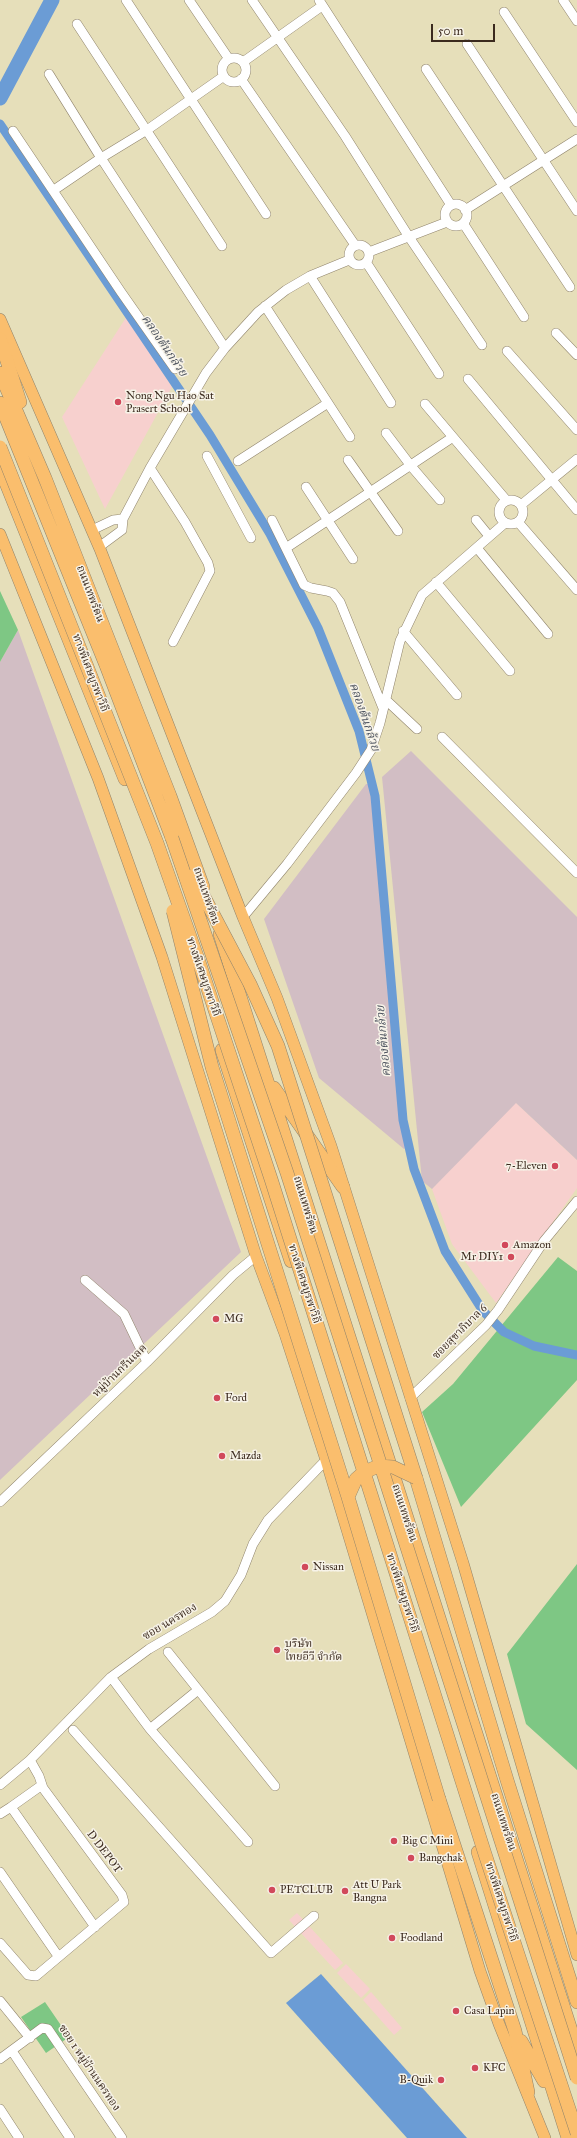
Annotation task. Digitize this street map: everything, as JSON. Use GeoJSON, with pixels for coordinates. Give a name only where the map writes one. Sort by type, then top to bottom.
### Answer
{"type":"FeatureCollection","features":[{"type":"Feature","properties":{"kind":"highway"},"geometry":{"type":"LineString","coordinates":[[0,338],[44,478]]}},
{"type":"Feature","properties":{"kind":"highway","name":"ถนนเทพรัตน"},"geometry":{"type":"LineString","coordinates":[[0,373],[44,478],[172,803],[234,976],[304,1201],[577,2048]]}},
{"type":"Feature","properties":{"kind":"highway","name":"ทางพิเศษบูรพาวิถี"},"geometry":{"type":"LineString","coordinates":[[0,403],[103,658],[172,838],[287,1173],[577,2078]]}},
{"type":"Feature","properties":{"kind":"highway","name":"ทางพิเศษบูรพาวิถี"},"geometry":{"type":"LineString","coordinates":[[0,447],[156,843],[199,962],[271,1178],[483,1846],[577,2133]]}},
{"type":"Feature","properties":{"kind":"highway"},"geometry":{"type":"LineString","coordinates":[[0,468],[150,844],[202,986],[245,1126],[326,1367],[568,2138]]}},
{"type":"Feature","properties":{"kind":"highway"},"geometry":{"type":"LineString","coordinates":[[172,838],[250,984],[278,1046],[416,1478],[507,1780],[577,2002]]}},
{"type":"Feature","properties":{"kind":"highway"},"geometry":{"type":"LineString","coordinates":[[156,843],[212,1066],[348,1497],[439,1799],[515,2031],[528,2092]]}},
{"type":"Feature","properties":{"kind":"highway"},"geometry":{"type":"LineString","coordinates":[[267,1079],[343,1187]]}},
{"type":"Feature","properties":{"kind":"highway"},"geometry":{"type":"LineString","coordinates":[[348,1497],[356,1479],[363,1473],[378,1466],[393,1467],[416,1478]]}},
{"type":"Feature","properties":{"kind":"highway"},"geometry":{"type":"LineString","coordinates":[[566,2016],[577,2009]]}},
{"type":"Feature","properties":{"kind":"highway"},"geometry":{"type":"LineString","coordinates":[[515,2031],[556,2102]]}},
{"type":"Feature","properties":{"kind":"main road"},"geometry":{"type":"LineString","coordinates":[[0,319],[99,547],[243,917],[277,998],[331,1146],[463,1563],[577,1955]]}},
{"type":"Feature","properties":{"kind":"main road"},"geometry":{"type":"LineString","coordinates":[[0,534],[68,700],[132,871],[188,1034],[256,1256],[285,1334],[326,1460],[480,1971],[499,2024],[528,2092],[545,2138]]}},
{"type":"Feature","properties":{"kind":"street"},"geometry":{"type":"LineString","coordinates":[[126,0],[266,214]]}},
{"type":"Feature","properties":{"kind":"street"},"geometry":{"type":"LineString","coordinates":[[190,0],[229,60]]}},
{"type":"Feature","properties":{"kind":"street"},"geometry":{"type":"LineString","coordinates":[[252,0],[345,136],[409,237],[482,345]]}},
{"type":"Feature","properties":{"kind":"street"},"geometry":{"type":"LineString","coordinates":[[563,0],[577,20]]}},
{"type":"Feature","properties":{"kind":"street"},"geometry":{"type":"LineString","coordinates":[[243,62],[277,38],[320,3],[451,206]]}},
{"type":"Feature","properties":{"kind":"street"},"geometry":{"type":"LineString","coordinates":[[504,12],[577,122]]}},
{"type":"Feature","properties":{"kind":"street"},"geometry":{"type":"LineString","coordinates":[[77,24],[222,246]]}},
{"type":"Feature","properties":{"kind":"street"},"geometry":{"type":"LineString","coordinates":[[467,44],[577,211]]}},
{"type":"Feature","properties":{"kind":"street"},"geometry":{"type":"LineString","coordinates":[[236,58],[243,62],[246,69],[242,79],[234,82],[224,76],[224,65],[229,60],[236,58]]}},
{"type":"Feature","properties":{"kind":"street"},"geometry":{"type":"LineString","coordinates":[[426,69],[570,287]]}},
{"type":"Feature","properties":{"kind":"street"},"geometry":{"type":"LineString","coordinates":[[49,74],[101,158],[225,348]]}},
{"type":"Feature","properties":{"kind":"street"},"geometry":{"type":"LineString","coordinates":[[54,190],[101,158],[147,130],[224,76]]}},
{"type":"Feature","properties":{"kind":"street"},"geometry":{"type":"LineString","coordinates":[[242,79],[355,245]]}},
{"type":"Feature","properties":{"kind":"street"},"geometry":{"type":"LineString","coordinates":[[13,131],[121,292],[175,369]]}},
{"type":"Feature","properties":{"kind":"street"},"geometry":{"type":"LineString","coordinates":[[465,210],[504,187],[577,139]]}},
{"type":"Feature","properties":{"kind":"street"},"geometry":{"type":"LineString","coordinates":[[369,252],[447,222],[457,226],[463,223],[467,217],[465,210],[460,205],[451,206],[446,212],[447,222]]}},
{"type":"Feature","properties":{"kind":"street"},"geometry":{"type":"LineString","coordinates":[[463,223],[524,317]]}},
{"type":"Feature","properties":{"kind":"street"},"geometry":{"type":"LineString","coordinates":[[349,260],[349,250],[355,245],[362,245],[369,252]]}},
{"type":"Feature","properties":{"kind":"street"},"geometry":{"type":"LineString","coordinates":[[349,260],[357,266],[366,262],[369,252]]}},
{"type":"Feature","properties":{"kind":"street"},"geometry":{"type":"LineString","coordinates":[[99,547],[122,530],[122,519],[150,468],[196,390],[225,348],[265,306],[310,276],[349,260]]}},
{"type":"Feature","properties":{"kind":"street"},"geometry":{"type":"LineString","coordinates":[[366,262],[439,374]]}},
{"type":"Feature","properties":{"kind":"street"},"geometry":{"type":"LineString","coordinates":[[310,276],[391,403]]}},
{"type":"Feature","properties":{"kind":"street"},"geometry":{"type":"LineString","coordinates":[[265,306],[350,437]]}},
{"type":"Feature","properties":{"kind":"street"},"geometry":{"type":"LineString","coordinates":[[556,333],[577,355]]}},
{"type":"Feature","properties":{"kind":"street"},"geometry":{"type":"LineString","coordinates":[[507,351],[577,430]]}},
{"type":"Feature","properties":{"kind":"street"},"geometry":{"type":"LineString","coordinates":[[468,379],[577,510]]}},
{"type":"Feature","properties":{"kind":"street"},"geometry":{"type":"LineString","coordinates":[[238,462],[328,403]]}},
{"type":"Feature","properties":{"kind":"street"},"geometry":{"type":"LineString","coordinates":[[425,404],[507,501],[517,502],[521,505],[523,514],[518,522],[512,525],[505,523],[500,518],[499,511],[502,505],[507,501]]}},
{"type":"Feature","properties":{"kind":"street"},"geometry":{"type":"LineString","coordinates":[[386,433],[411,466],[440,500]]}},
{"type":"Feature","properties":{"kind":"street"},"geometry":{"type":"LineString","coordinates":[[286,548],[453,437]]}},
{"type":"Feature","properties":{"kind":"street"},"geometry":{"type":"LineString","coordinates":[[207,456],[252,538]]}},
{"type":"Feature","properties":{"kind":"street"},"geometry":{"type":"LineString","coordinates":[[521,505],[577,459]]}},
{"type":"Feature","properties":{"kind":"street"},"geometry":{"type":"LineString","coordinates":[[348,460],[398,531]]}},
{"type":"Feature","properties":{"kind":"street"},"geometry":{"type":"LineString","coordinates":[[150,468],[185,522],[208,564],[210,571],[173,642]]}},
{"type":"Feature","properties":{"kind":"street"},"geometry":{"type":"LineString","coordinates":[[306,487],[353,559]]}},
{"type":"Feature","properties":{"kind":"street"},"geometry":{"type":"LineString","coordinates":[[92,530],[113,520],[122,519]]}},
{"type":"Feature","properties":{"kind":"street"},"geometry":{"type":"LineString","coordinates":[[272,520],[304,585],[311,588],[328,591],[340,602],[384,704],[417,729]]}},
{"type":"Feature","properties":{"kind":"street"},"geometry":{"type":"LineString","coordinates":[[476,520],[489,536]]}},
{"type":"Feature","properties":{"kind":"street"},"geometry":{"type":"LineString","coordinates":[[518,522],[577,590]]}},
{"type":"Feature","properties":{"kind":"street"},"geometry":{"type":"LineString","coordinates":[[243,917],[292,858],[371,750],[403,631],[422,595],[505,523]]}},
{"type":"Feature","properties":{"kind":"street"},"geometry":{"type":"LineString","coordinates":[[477,548],[548,634]]}},
{"type":"Feature","properties":{"kind":"street"},"geometry":{"type":"LineString","coordinates":[[436,582],[510,671]]}},
{"type":"Feature","properties":{"kind":"street"},"geometry":{"type":"LineString","coordinates":[[403,631],[458,695]]}},
{"type":"Feature","properties":{"kind":"street"},"geometry":{"type":"LineString","coordinates":[[442,737],[577,873]]}},
{"type":"Feature","properties":{"kind":"street","name":"ซอยสุขาภิบาล 6"},"geometry":{"type":"LineString","coordinates":[[410,1398],[486,1325],[498,1310],[544,1241],[577,1201]]}},
{"type":"Feature","properties":{"kind":"street","name":"หมู่บ้านกรีนเลค"},"geometry":{"type":"LineString","coordinates":[[0,1502],[147,1362],[233,1275],[256,1256]]}},
{"type":"Feature","properties":{"kind":"street"},"geometry":{"type":"LineString","coordinates":[[85,1280],[124,1314],[147,1362]]}},
{"type":"Feature","properties":{"kind":"street","name":"ซอย นครทอง"},"geometry":{"type":"LineString","coordinates":[[0,1784],[30,1760],[110,1677],[149,1649],[212,1612],[225,1601],[241,1575],[253,1544],[268,1520],[326,1460]]}},
{"type":"Feature","properties":{"kind":"street"},"geometry":{"type":"LineString","coordinates":[[168,1652],[275,1786]]}},
{"type":"Feature","properties":{"kind":"street"},"geometry":{"type":"LineString","coordinates":[[110,1677],[150,1729],[248,1842]]}},
{"type":"Feature","properties":{"kind":"street"},"geometry":{"type":"LineString","coordinates":[[150,1729],[198,1690]]}},
{"type":"Feature","properties":{"kind":"street"},"geometry":{"type":"LineString","coordinates":[[73,1730],[271,1953],[314,1916]]}},
{"type":"Feature","properties":{"kind":"street","name":"D DEPOT"},"geometry":{"type":"LineString","coordinates":[[0,1943],[30,1976],[36,1976],[124,1902],[122,1895],[42,1785],[30,1760]]}},
{"type":"Feature","properties":{"kind":"street"},"geometry":{"type":"LineString","coordinates":[[0,1814],[42,1785]]}},
{"type":"Feature","properties":{"kind":"street"},"geometry":{"type":"LineString","coordinates":[[11,1807],[94,1927]]}},
{"type":"Feature","properties":{"kind":"street"},"geometry":{"type":"LineString","coordinates":[[0,1872],[58,1956]]}},
{"type":"Feature","properties":{"kind":"street"},"geometry":{"type":"LineString","coordinates":[[0,2001],[30,2038]]}},
{"type":"Feature","properties":{"kind":"street","name":"ซอย 1 หมู่บ้านนครทอง"},"geometry":{"type":"LineString","coordinates":[[0,2059],[42,2028],[51,2030],[122,2138]]}},
{"type":"Feature","properties":{"kind":"street"},"geometry":{"type":"LineString","coordinates":[[12,2051],[70,2138]]}},
{"type":"Feature","properties":{"kind":"street"},"geometry":{"type":"LineString","coordinates":[[0,2109],[19,2138]]}},
{"type":"Feature","properties":{"kind":"shaded area","name":"Nong Ngu Hao Sat Prasert School"},"geometry":{"type":"Polygon","coordinates":[[[127,316],[172,387],[105,509],[62,417],[127,316]]]}},
{"type":"Feature","properties":{"kind":"shaded area"},"geometry":{"type":"Polygon","coordinates":[[[18,630],[241,1252],[0,1480],[0,662],[18,630]]]}},
{"type":"Feature","properties":{"kind":"shaded area"},"geometry":{"type":"Polygon","coordinates":[[[411,751],[577,917],[577,1160],[516,1103],[432,1189],[422,1181],[382,777],[411,751]]]}},
{"type":"Feature","properties":{"kind":"shaded area"},"geometry":{"type":"Polygon","coordinates":[[[366,784],[373,784],[407,1147],[404,1149],[319,1078],[264,919],[366,784]]]}},
{"type":"Feature","properties":{"kind":"shaded area"},"geometry":{"type":"Polygon","coordinates":[[[513,1100],[577,1160],[577,1188],[496,1303],[452,1244],[432,1189],[513,1100]]]}},
{"type":"Feature","properties":{"kind":"shaded area"},"geometry":{"type":"Polygon","coordinates":[[[297,1913],[343,1963],[335,1970],[289,1920],[297,1913]]]}},
{"type":"Feature","properties":{"kind":"shaded area"},"geometry":{"type":"Polygon","coordinates":[[[346,1964],[370,1989],[361,1998],[337,1973],[346,1964]]]}},
{"type":"Feature","properties":{"kind":"shaded area"},"geometry":{"type":"Polygon","coordinates":[[[371,1992],[402,2028],[394,2035],[363,2000],[371,1992]]]}},
{"type":"Feature","properties":{"kind":"green space"},"geometry":{"type":"Polygon","coordinates":[[[0,591],[18,630],[0,662],[0,591]]]}},
{"type":"Feature","properties":{"kind":"green space"},"geometry":{"type":"Polygon","coordinates":[[[558,1257],[577,1271],[577,1380],[461,1507],[422,1412],[453,1384],[558,1257]]]}},
{"type":"Feature","properties":{"kind":"green space"},"geometry":{"type":"Polygon","coordinates":[[[577,1564],[577,1770],[526,1724],[507,1654],[577,1564]]]}},
{"type":"Feature","properties":{"kind":"green space"},"geometry":{"type":"Polygon","coordinates":[[[45,2002],[69,2037],[46,2053],[21,2017],[45,2002]]]}},
{"type":"Feature","properties":{"kind":"water"},"geometry":{"type":"Polygon","coordinates":[[[321,1974],[467,2138],[407,2138],[286,2003],[321,1974]]]}},
{"type":"Feature","properties":{"kind":"waterway"},"geometry":{"type":"LineString","coordinates":[[0,98],[52,0]]}},
{"type":"Feature","properties":{"kind":"waterway","name":"คลองต้นกล้วย"},"geometry":{"type":"LineString","coordinates":[[0,124],[210,435],[270,534],[318,628],[359,731],[375,796],[403,1120],[414,1169],[445,1251],[483,1311],[504,1332],[534,1346],[577,1355]]}},
{"type":"Feature","properties":{"kind":"place","name":"Nong Ngu Hao Sat Prasert School"},"geometry":{"type":"Point","coordinates":[118,402]}},
{"type":"Feature","properties":{"kind":"place","name":"7-Eleven"},"geometry":{"type":"Point","coordinates":[555,1166]}},
{"type":"Feature","properties":{"kind":"place","name":"Amazon"},"geometry":{"type":"Point","coordinates":[505,1245]}},
{"type":"Feature","properties":{"kind":"place","name":"Mr DIY1"},"geometry":{"type":"Point","coordinates":[511,1257]}},
{"type":"Feature","properties":{"kind":"place","name":"MG"},"geometry":{"type":"Point","coordinates":[216,1319]}},
{"type":"Feature","properties":{"kind":"place","name":"Ford"},"geometry":{"type":"Point","coordinates":[217,1398]}},
{"type":"Feature","properties":{"kind":"place","name":"Mazda"},"geometry":{"type":"Point","coordinates":[222,1456]}},
{"type":"Feature","properties":{"kind":"place","name":"Nissan"},"geometry":{"type":"Point","coordinates":[305,1567]}},
{"type":"Feature","properties":{"kind":"place","name":"บริษัท ไทยอีวี จำกัด"},"geometry":{"type":"Point","coordinates":[277,1650]}},
{"type":"Feature","properties":{"kind":"place","name":"Big C Mini"},"geometry":{"type":"Point","coordinates":[394,1841]}},
{"type":"Feature","properties":{"kind":"place","name":"Bangchak"},"geometry":{"type":"Point","coordinates":[411,1858]}},
{"type":"Feature","properties":{"kind":"place","name":"PETCLUB"},"geometry":{"type":"Point","coordinates":[272,1890]}},
{"type":"Feature","properties":{"kind":"place","name":"Att U Park Bangna"},"geometry":{"type":"Point","coordinates":[345,1891]}},
{"type":"Feature","properties":{"kind":"place","name":"Foodland"},"geometry":{"type":"Point","coordinates":[392,1938]}},
{"type":"Feature","properties":{"kind":"place","name":"Casa Lapin"},"geometry":{"type":"Point","coordinates":[456,2011]}},
{"type":"Feature","properties":{"kind":"place","name":"KFC"},"geometry":{"type":"Point","coordinates":[475,2068]}},
{"type":"Feature","properties":{"kind":"place","name":"B-Quik"},"geometry":{"type":"Point","coordinates":[441,2080]}}]}
